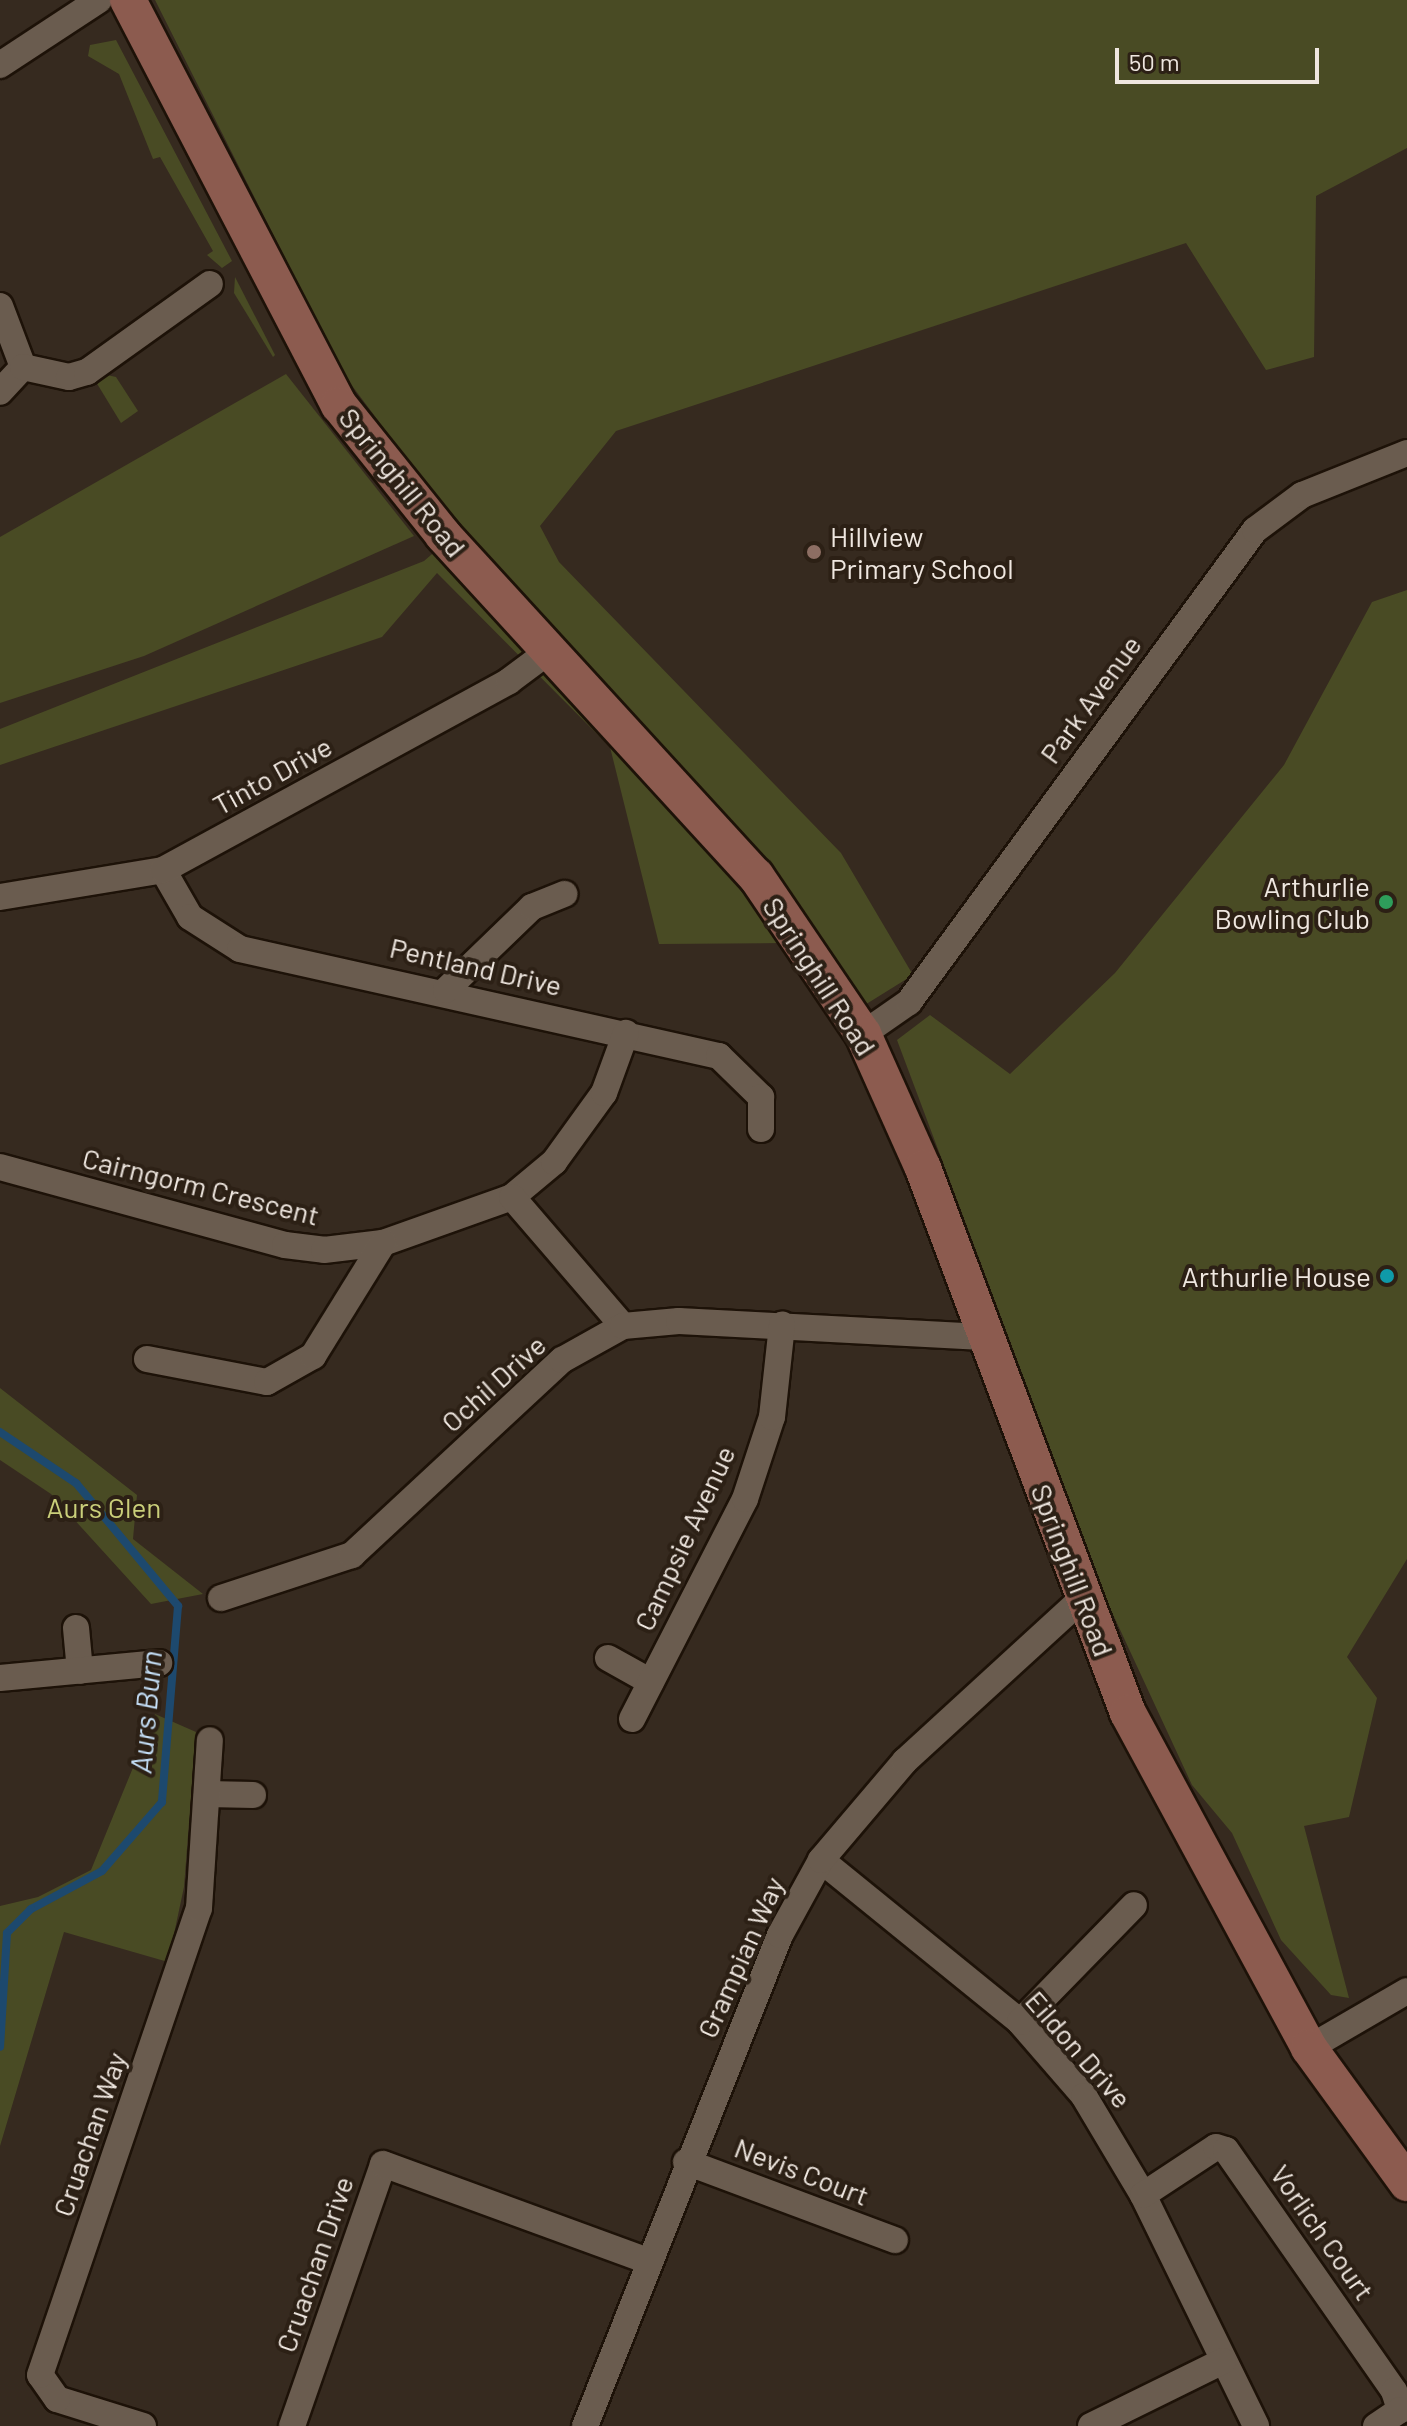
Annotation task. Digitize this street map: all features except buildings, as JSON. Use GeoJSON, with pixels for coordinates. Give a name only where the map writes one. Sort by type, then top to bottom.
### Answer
{"type":"FeatureCollection","features":[{"type":"Feature","properties":{"kind":"street"},"geometry":{"type":"LineString","coordinates":[[0,65],[99,0]]}},
{"type":"Feature","properties":{"kind":"street","name":"Springhill Road"},"geometry":{"type":"LineString","coordinates":[[128,0],[314,366],[354,423],[423,510],[756,876],[863,1034],[988,1337],[1082,1599],[1128,1713],[1309,2048],[1407,2183]]}},
{"type":"Feature","properties":{"kind":"street"},"geometry":{"type":"LineString","coordinates":[[23,367],[69,377],[87,372],[210,284]]}},
{"type":"Feature","properties":{"kind":"street"},"geometry":{"type":"LineString","coordinates":[[0,306],[23,367]]}},
{"type":"Feature","properties":{"kind":"street"},"geometry":{"type":"LineString","coordinates":[[0,392],[23,367]]}},
{"type":"Feature","properties":{"kind":"street","name":"Park Avenue"},"geometry":{"type":"LineString","coordinates":[[863,1034],[909,1002],[1255,530],[1302,495],[1407,453]]}},
{"type":"Feature","properties":{"kind":"street","name":"Tinto Drive"},"geometry":{"type":"LineString","coordinates":[[0,897],[163,870],[509,681],[552,649]]}},
{"type":"Feature","properties":{"kind":"street","name":"Pentland Drive"},"geometry":{"type":"LineString","coordinates":[[163,870],[190,917],[240,949],[446,990],[719,1056],[744,1073],[761,1097],[761,1129]]}},
{"type":"Feature","properties":{"kind":"street"},"geometry":{"type":"LineString","coordinates":[[446,990],[532,907],[564,894]]}},
{"type":"Feature","properties":{"kind":"street","name":"Cairngorm Crescent"},"geometry":{"type":"LineString","coordinates":[[0,1167],[285,1245],[324,1250],[383,1243],[512,1197],[554,1162],[604,1093],[626,1033]]}},
{"type":"Feature","properties":{"kind":"street"},"geometry":{"type":"LineString","coordinates":[[512,1197],[623,1326]]}},
{"type":"Feature","properties":{"kind":"street"},"geometry":{"type":"LineString","coordinates":[[147,1359],[267,1382],[292,1370],[313,1356],[383,1243]]}},
{"type":"Feature","properties":{"kind":"street","name":"Ochil Drive"},"geometry":{"type":"LineString","coordinates":[[221,1598],[352,1555],[562,1360],[623,1326],[782,1325],[988,1337]]}},
{"type":"Feature","properties":{"kind":"street","name":"Campsie Avenue"},"geometry":{"type":"LineString","coordinates":[[632,1719],[745,1499],[772,1417],[782,1325]]}},
{"type":"Feature","properties":{"kind":"street","name":"Grampian Way"},"geometry":{"type":"LineString","coordinates":[[586,2426],[686,2162],[780,1935],[821,1860],[905,1761],[1082,1599]]}},
{"type":"Feature","properties":{"kind":"street"},"geometry":{"type":"LineString","coordinates":[[76,1628],[80,1671]]}},
{"type":"Feature","properties":{"kind":"street","name":"Campsie Avenue"},"geometry":{"type":"LineString","coordinates":[[608,1658],[651,1682]]}},
{"type":"Feature","properties":{"kind":"street"},"geometry":{"type":"LineString","coordinates":[[0,1678],[159,1663]]}},
{"type":"Feature","properties":{"kind":"street","name":"Cruachan Way"},"geometry":{"type":"LineString","coordinates":[[143,2426],[57,2399],[40,2375],[192,1931],[208,1794],[210,1740]]}},
{"type":"Feature","properties":{"kind":"street"},"geometry":{"type":"LineString","coordinates":[[208,1794],[253,1795]]}},
{"type":"Feature","properties":{"kind":"street","name":"Eildon Drive"},"geometry":{"type":"LineString","coordinates":[[821,1860],[1020,2022],[1084,2096],[1143,2195],[1256,2426]]}},
{"type":"Feature","properties":{"kind":"street"},"geometry":{"type":"LineString","coordinates":[[1020,2022],[1134,1905]]}},
{"type":"Feature","properties":{"kind":"street"},"geometry":{"type":"LineString","coordinates":[[1309,2048],[1407,1991]]}},
{"type":"Feature","properties":{"kind":"street","name":"Vorlich Court"},"geometry":{"type":"LineString","coordinates":[[1143,2195],[1216,2147],[1226,2150],[1394,2391],[1400,2410],[1376,2426]]}},
{"type":"Feature","properties":{"kind":"street","name":"Nevis Court"},"geometry":{"type":"LineString","coordinates":[[686,2162],[895,2240]]}},
{"type":"Feature","properties":{"kind":"street","name":"Cruachan Drive"},"geometry":{"type":"LineString","coordinates":[[292,2426],[383,2164],[648,2261]]}},
{"type":"Feature","properties":{"kind":"street"},"geometry":{"type":"LineString","coordinates":[[1091,2426],[1223,2361]]}},
{"type":"Feature","properties":{"kind":"green space"},"geometry":{"type":"Polygon","coordinates":[[[155,0],[1407,0],[1407,148],[1316,196],[1314,357],[1266,370],[1186,243],[616,431],[540,526],[559,562],[841,853],[913,975],[839,1021],[784,943],[659,944],[610,747],[437,573],[382,637],[0,765],[0,729],[424,561],[460,530],[344,375],[155,0]]]}},
{"type":"Feature","properties":{"kind":"green space"},"geometry":{"type":"Polygon","coordinates":[[[116,40],[232,261],[222,268],[207,255],[213,251],[160,157],[153,159],[119,74],[88,56],[90,45],[116,40]]]}},
{"type":"Feature","properties":{"kind":"green space"},"geometry":{"type":"Polygon","coordinates":[[[235,277],[275,355],[273,357],[234,293],[235,277]]]}},
{"type":"Feature","properties":{"kind":"green space"},"geometry":{"type":"Polygon","coordinates":[[[286,374],[414,536],[144,656],[0,703],[0,537],[286,374]]]}},
{"type":"Feature","properties":{"kind":"green space"},"geometry":{"type":"Polygon","coordinates":[[[107,375],[116,377],[138,411],[121,423],[96,382],[107,375]]]}},
{"type":"Feature","properties":{"kind":"green space"},"geometry":{"type":"Polygon","coordinates":[[[1407,590],[1407,1559],[1347,1657],[1377,1698],[1349,1817],[1304,1826],[1349,1998],[1331,1995],[1281,1940],[1232,1833],[1192,1785],[1110,1608],[897,1040],[930,1015],[1010,1074],[1115,973],[1284,765],[1372,602],[1407,590]]]}},
{"type":"Feature","properties":{"kind":"green space","name":"Aurs Glen"},"geometry":{"type":"Polygon","coordinates":[[[0,1388],[137,1495],[133,1539],[203,1594],[151,1604],[51,1494],[0,1460],[0,1388]]]}},
{"type":"Feature","properties":{"kind":"green space"},"geometry":{"type":"Polygon","coordinates":[[[155,1714],[196,1732],[184,1887],[168,1962],[64,1932],[0,2146],[0,1906],[38,1897],[91,1870],[155,1714]]]}},
{"type":"Feature","properties":{"kind":"waterway","name":"Aurs Burn"},"geometry":{"type":"LineString","coordinates":[[0,1432],[76,1483],[178,1606],[162,1802],[102,1871],[31,1909],[7,1933],[0,2047]]}},
{"type":"Feature","properties":{"kind":"place","name":"Hillview Primary School"},"geometry":{"type":"Point","coordinates":[814,552]}},
{"type":"Feature","properties":{"kind":"place","name":"Arthurlie Bowling Club"},"geometry":{"type":"Point","coordinates":[1386,902]}},
{"type":"Feature","properties":{"kind":"place","name":"Arthurlie House"},"geometry":{"type":"Point","coordinates":[1387,1276]}}]}
